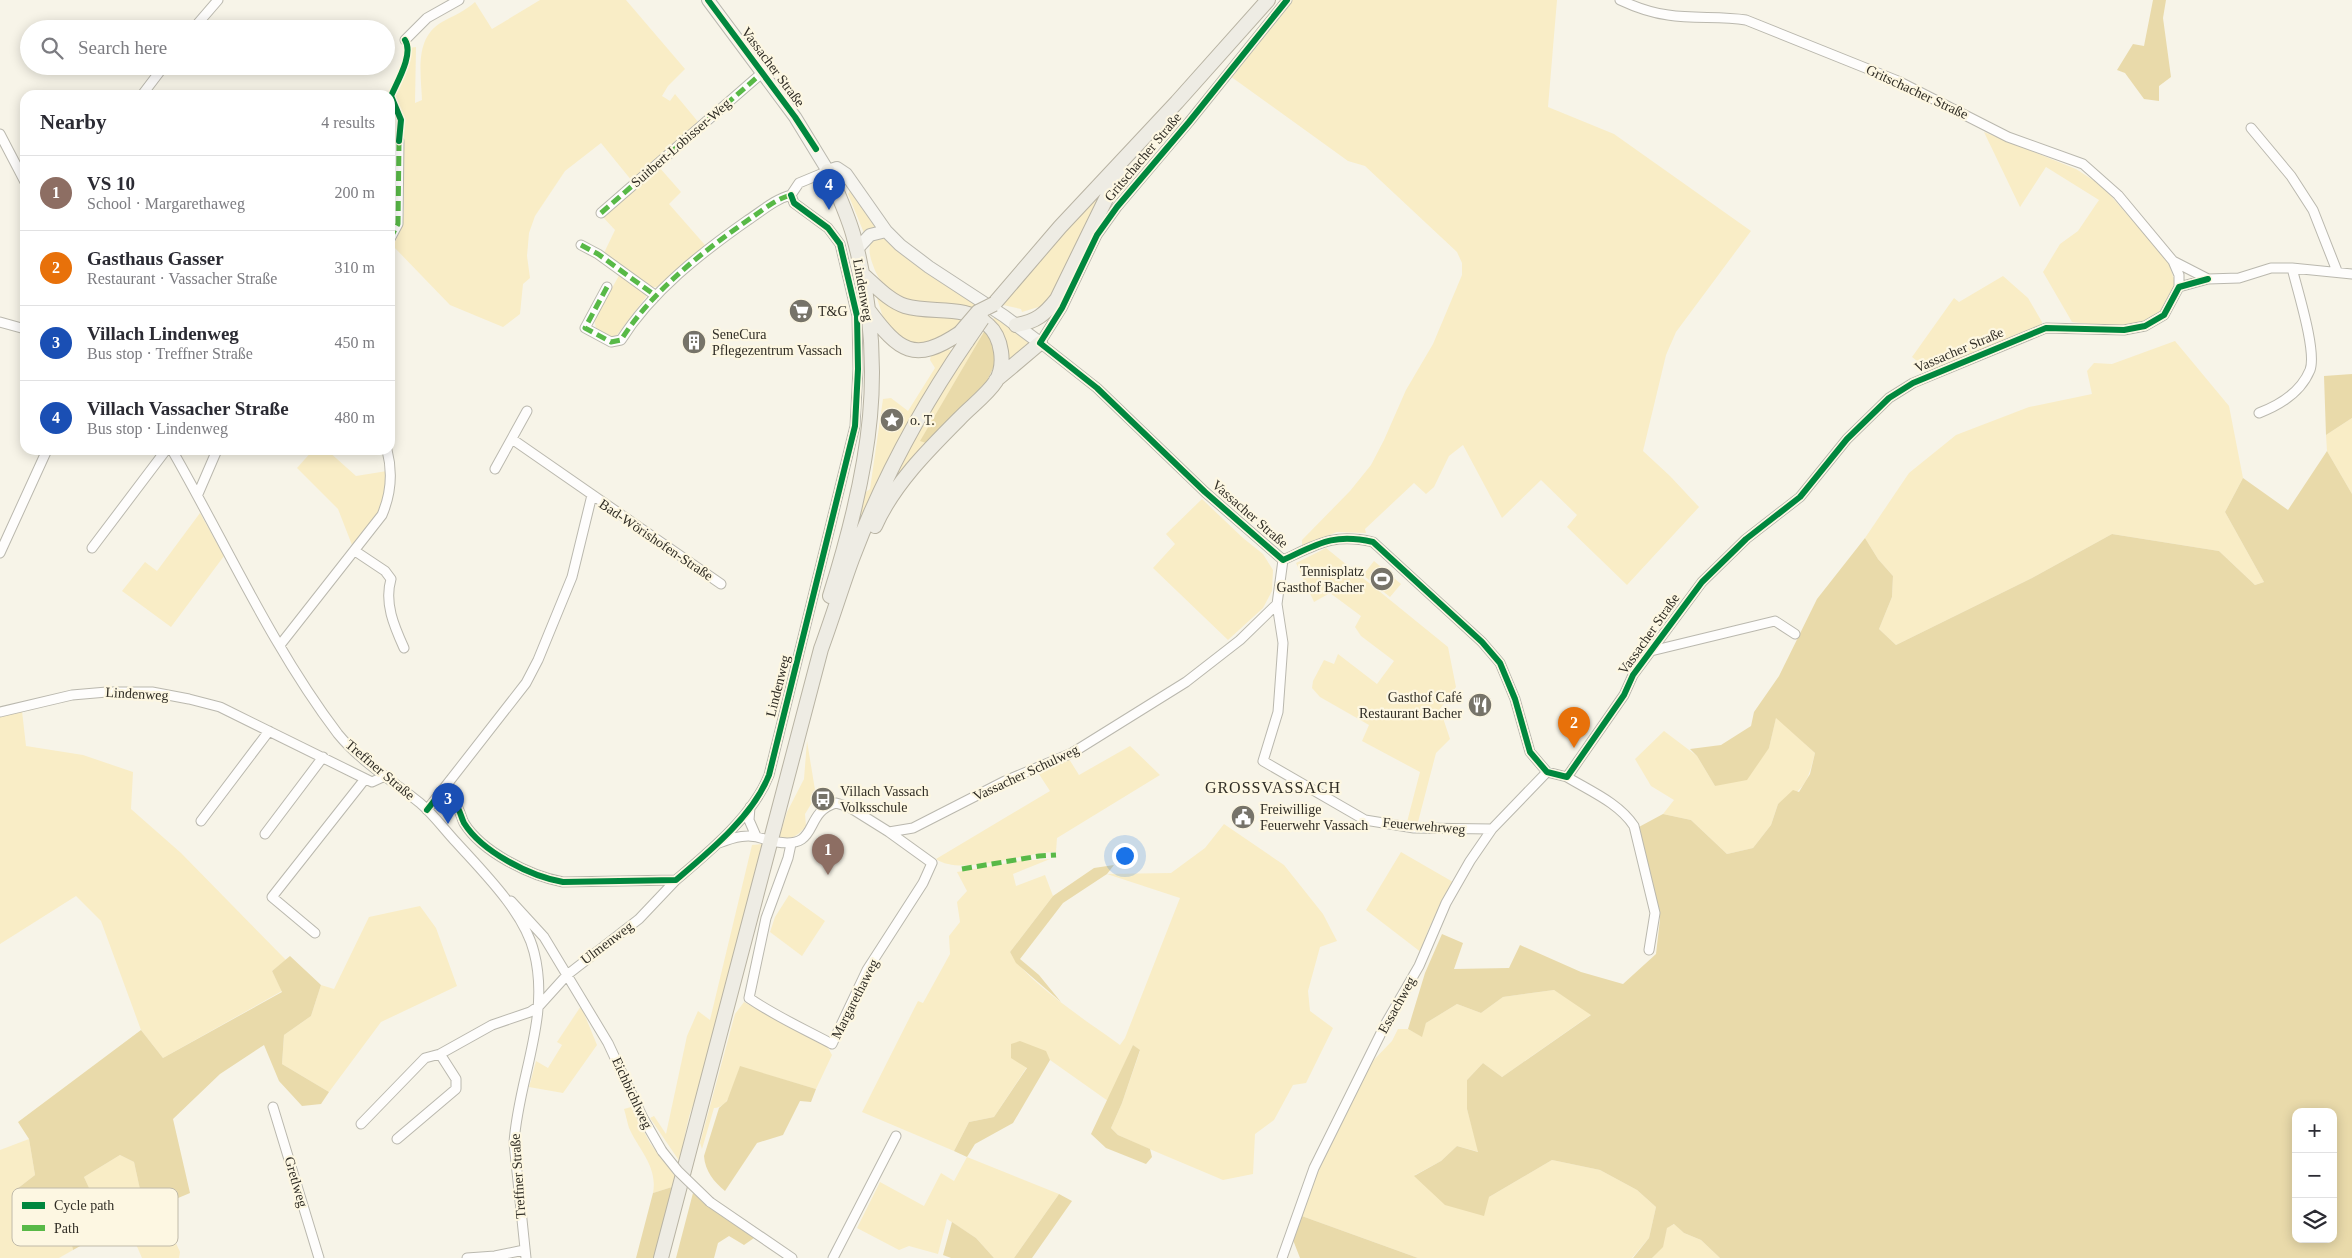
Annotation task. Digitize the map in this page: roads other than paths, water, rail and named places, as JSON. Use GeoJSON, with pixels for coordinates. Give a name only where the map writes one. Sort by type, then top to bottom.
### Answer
{"type":"FeatureCollection","features":[{"type":"Feature","properties":{"kind":"main road","name":"Vassacher Straße"},"geometry":{"type":"LineString","coordinates":[[708,0],[795,117],[828,171],[837,168],[846,174],[886,231],[914,257],[1040,343]]}},
{"type":"Feature","properties":{"kind":"main road"},"geometry":{"type":"LineString","coordinates":[[662,1258],[821,649],[852,559],[906,440],[951,365],[978,312],[994,304],[1007,287],[1268,0]]}},
{"type":"Feature","properties":{"kind":"main road"},"geometry":{"type":"LineString","coordinates":[[1016,325],[1036,321],[1058,299],[1091,225],[1127,156]]}},
{"type":"Feature","properties":{"kind":"main road"},"geometry":{"type":"LineString","coordinates":[[821,649],[819,630],[845,547],[869,439],[873,398],[869,311],[862,274],[857,249],[846,215],[828,171]]}},
{"type":"Feature","properties":{"kind":"main road"},"geometry":{"type":"LineString","coordinates":[[857,249],[870,236],[886,231]]}},
{"type":"Feature","properties":{"kind":"main road"},"geometry":{"type":"LineString","coordinates":[[862,274],[892,299],[904,306],[964,312],[988,324],[995,333],[1000,345],[1002,360],[996,380]]}},
{"type":"Feature","properties":{"kind":"main road"},"geometry":{"type":"LineString","coordinates":[[869,311],[893,341],[905,348],[919,350],[935,348],[964,337]]}},
{"type":"Feature","properties":{"kind":"main road"},"geometry":{"type":"LineString","coordinates":[[852,559],[866,546],[879,517],[913,469],[996,380],[1040,343]]}},
{"type":"Feature","properties":{"kind":"street"},"geometry":{"type":"LineString","coordinates":[[201,20],[218,0]]}},
{"type":"Feature","properties":{"kind":"street"},"geometry":{"type":"LineString","coordinates":[[404,40],[426,18],[459,0]]}},
{"type":"Feature","properties":{"kind":"street","name":"Gritschacher Straße"},"geometry":{"type":"LineString","coordinates":[[1040,343],[1062,308],[1084,258],[1102,228],[1287,0]]}},
{"type":"Feature","properties":{"kind":"street","name":"Gritschacher Straße"},"geometry":{"type":"LineString","coordinates":[[1620,0],[1634,7],[1669,16],[1722,16],[1746,20],[1898,81],[2008,137],[2083,164],[2118,195],[2173,261],[2179,275],[2179,287]]}},
{"type":"Feature","properties":{"kind":"street","name":"Suitbert-Lobisser-Weg"},"geometry":{"type":"LineString","coordinates":[[601,213],[762,73]]}},
{"type":"Feature","properties":{"kind":"street"},"geometry":{"type":"LineString","coordinates":[[146,90],[157,75]]}},
{"type":"Feature","properties":{"kind":"street"},"geometry":{"type":"LineString","coordinates":[[2250,128],[2292,176],[2313,210],[2336,271]]}},
{"type":"Feature","properties":{"kind":"street"},"geometry":{"type":"LineString","coordinates":[[0,134],[20,172]]}},
{"type":"Feature","properties":{"kind":"street"},"geometry":{"type":"LineString","coordinates":[[395,151],[399,141]]}},
{"type":"Feature","properties":{"kind":"street"},"geometry":{"type":"LineString","coordinates":[[395,171],[398,224],[395,230]]}},
{"type":"Feature","properties":{"kind":"street"},"geometry":{"type":"LineString","coordinates":[[607,287],[585,328],[611,342],[621,340],[631,324],[656,296],[703,252],[776,201],[791,195],[800,183],[828,171]]}},
{"type":"Feature","properties":{"kind":"street","name":"Lindenweg"},"geometry":{"type":"LineString","coordinates":[[676,880],[717,844],[761,793],[770,775],[855,426],[858,369],[857,316],[844,254],[835,236],[794,203],[791,195]]}},
{"type":"Feature","properties":{"kind":"street"},"geometry":{"type":"LineString","coordinates":[[581,245],[598,254],[656,296]]}},
{"type":"Feature","properties":{"kind":"street","name":"Gritschacher Straße"},"geometry":{"type":"LineString","coordinates":[[2173,261],[2208,278],[2239,278],[2271,268],[2336,271],[2352,274]]}},
{"type":"Feature","properties":{"kind":"street"},"geometry":{"type":"LineString","coordinates":[[2259,413],[2279,406],[2298,389],[2311,368],[2310,339],[2292,268]]}},
{"type":"Feature","properties":{"kind":"street"},"geometry":{"type":"LineString","coordinates":[[2179,287],[2208,278]]}},
{"type":"Feature","properties":{"kind":"street","name":"Vassacher Straße"},"geometry":{"type":"LineString","coordinates":[[1567,777],[1624,695],[1632,675],[1702,582],[1746,539],[1800,497],[1847,439],[1889,398],[1913,383],[2046,328],[2124,330],[2145,326],[2164,315],[2179,287]]}},
{"type":"Feature","properties":{"kind":"street"},"geometry":{"type":"LineString","coordinates":[[0,322],[20,328]]}},
{"type":"Feature","properties":{"kind":"street","name":"Vassacher Straße"},"geometry":{"type":"LineString","coordinates":[[1040,343],[1096,388],[1205,492],[1283,560],[1329,539],[1353,538],[1373,542],[1482,642],[1500,663],[1515,699],[1530,752],[1547,772]]}},
{"type":"Feature","properties":{"kind":"street"},"geometry":{"type":"LineString","coordinates":[[495,469],[527,411]]}},
{"type":"Feature","properties":{"kind":"street","name":"Bad-Wörishofen-Straße"},"geometry":{"type":"LineString","coordinates":[[512,439],[721,584]]}},
{"type":"Feature","properties":{"kind":"street"},"geometry":{"type":"LineString","coordinates":[[0,553],[45,455]]}},
{"type":"Feature","properties":{"kind":"street"},"geometry":{"type":"LineString","coordinates":[[92,548],[162,455]]}},
{"type":"Feature","properties":{"kind":"street","name":"Treffner Straße"},"geometry":{"type":"LineString","coordinates":[[175,455],[280,645],[321,711],[340,737],[427,810],[505,896],[534,951],[539,1006],[532,1055],[515,1127],[514,1142],[525,1254]]}},
{"type":"Feature","properties":{"kind":"street"},"geometry":{"type":"LineString","coordinates":[[198,494],[215,455]]}},
{"type":"Feature","properties":{"kind":"street"},"geometry":{"type":"LineString","coordinates":[[280,645],[382,515],[389,498],[391,476],[388,455]]}},
{"type":"Feature","properties":{"kind":"street","name":"Bad-Wörishofen-Straße"},"geometry":{"type":"LineString","coordinates":[[441,792],[526,683],[538,660],[572,577],[592,496]]}},
{"type":"Feature","properties":{"kind":"street"},"geometry":{"type":"LineString","coordinates":[[355,551],[385,571],[391,579],[389,608],[404,648]]}},
{"type":"Feature","properties":{"kind":"street"},"geometry":{"type":"LineString","coordinates":[[1277,604],[1283,560]]}},
{"type":"Feature","properties":{"kind":"street","name":"Feuerwehrweg"},"geometry":{"type":"LineString","coordinates":[[1277,604],[1283,643],[1278,712],[1263,762],[1365,820],[1414,828],[1492,830]]}},
{"type":"Feature","properties":{"kind":"street","name":"Vassacher Schulweg"},"geometry":{"type":"LineString","coordinates":[[889,832],[913,828],[1005,781],[1072,753],[1186,682],[1240,640],[1277,604]]}},
{"type":"Feature","properties":{"kind":"street","name":"Vassacher Straße"},"geometry":{"type":"LineString","coordinates":[[1651,651],[1775,621],[1795,634]]}},
{"type":"Feature","properties":{"kind":"street","name":"Lindenweg"},"geometry":{"type":"LineString","coordinates":[[0,712],[72,695],[106,692],[152,692],[220,707],[365,778]]}},
{"type":"Feature","properties":{"kind":"street"},"geometry":{"type":"LineString","coordinates":[[201,821],[269,731]]}},
{"type":"Feature","properties":{"kind":"street"},"geometry":{"type":"LineString","coordinates":[[265,834],[323,757]]}},
{"type":"Feature","properties":{"kind":"street"},"geometry":{"type":"LineString","coordinates":[[1547,772],[1567,777],[1617,807],[1634,826],[1656,913],[1649,950]]}},
{"type":"Feature","properties":{"kind":"street","name":"Essachweg"},"geometry":{"type":"LineString","coordinates":[[1282,1258],[1314,1168],[1386,1023],[1419,966],[1446,903],[1470,861],[1492,830],[1547,772]]}},
{"type":"Feature","properties":{"kind":"street"},"geometry":{"type":"LineString","coordinates":[[315,933],[272,898],[365,778],[372,782],[385,776]]}},
{"type":"Feature","properties":{"kind":"street"},"geometry":{"type":"LineString","coordinates":[[427,810],[441,792],[456,805],[464,823],[479,840],[528,873],[563,882],[676,880]]}},
{"type":"Feature","properties":{"kind":"street"},"geometry":{"type":"LineString","coordinates":[[777,842],[791,844],[799,842],[805,837],[822,809],[836,803],[849,806],[889,832]]}},
{"type":"Feature","properties":{"kind":"street"},"geometry":{"type":"LineString","coordinates":[[717,844],[730,839],[760,838],[749,820],[750,807]]}},
{"type":"Feature","properties":{"kind":"street","name":"Margarethaweg"},"geometry":{"type":"LineString","coordinates":[[791,844],[788,858],[759,941],[749,998],[769,1012],[791,1021],[832,1044],[867,970],[923,883],[932,863],[889,832]]}},
{"type":"Feature","properties":{"kind":"street","name":"Ulmenweg"},"geometry":{"type":"LineString","coordinates":[[539,1006],[567,975],[639,919],[676,880]]}},
{"type":"Feature","properties":{"kind":"street","name":"Eichbichlweg"},"geometry":{"type":"LineString","coordinates":[[505,896],[544,937],[608,1043],[643,1118],[662,1151],[692,1186],[710,1202],[792,1258]]}},
{"type":"Feature","properties":{"kind":"street"},"geometry":{"type":"LineString","coordinates":[[361,1124],[425,1058],[440,1054],[492,1025],[530,1012],[539,1006]]}},
{"type":"Feature","properties":{"kind":"street"},"geometry":{"type":"LineString","coordinates":[[397,1139],[456,1089],[456,1079],[440,1054]]}},
{"type":"Feature","properties":{"kind":"street","name":"Gretlweg"},"geometry":{"type":"LineString","coordinates":[[273,1107],[319,1258]]}},
{"type":"Feature","properties":{"kind":"street"},"geometry":{"type":"LineString","coordinates":[[833,1258],[896,1136]]}},
{"type":"Feature","properties":{"kind":"street"},"geometry":{"type":"LineString","coordinates":[[467,1258],[525,1254]]}},
{"type":"Feature","properties":{"kind":"place","name":"Villach Vassacher Straße"},"geometry":{"type":"Point","coordinates":[829,210]}},
{"type":"Feature","properties":{"kind":"place","name":"T&G"},"geometry":{"type":"Point","coordinates":[801,311]}},
{"type":"Feature","properties":{"kind":"place","name":"SeneCura Pflegezentrum Vassach"},"geometry":{"type":"Point","coordinates":[694,342]}},
{"type":"Feature","properties":{"kind":"place","name":"o. T."},"geometry":{"type":"Point","coordinates":[892,420]}},
{"type":"Feature","properties":{"kind":"place","name":"Tennisplatz Gasthof Bacher"},"geometry":{"type":"Point","coordinates":[1382,579]}},
{"type":"Feature","properties":{"kind":"place","name":"Gasthof Café Restaurant Bacher"},"geometry":{"type":"Point","coordinates":[1480,705]}},
{"type":"Feature","properties":{"kind":"place","name":"Gasthaus Gasser"},"geometry":{"type":"Point","coordinates":[1574,748]}},
{"type":"Feature","properties":{"kind":"place","name":"Villach Vassach Volksschule"},"geometry":{"type":"Point","coordinates":[823,799]}},
{"type":"Feature","properties":{"kind":"place","name":"Freiwillige Feuerwehr Vassach"},"geometry":{"type":"Point","coordinates":[1243,817]}},
{"type":"Feature","properties":{"kind":"place","name":"Villach Lindenweg"},"geometry":{"type":"Point","coordinates":[448,824]}},
{"type":"Feature","properties":{"kind":"place","name":"VS 10"},"geometry":{"type":"Point","coordinates":[828,875]}},
{"type":"Feature","properties":{"kind":"district","name":"GROSSVASSACH"},"geometry":{"type":"Point","coordinates":[1273,787]}}]}
